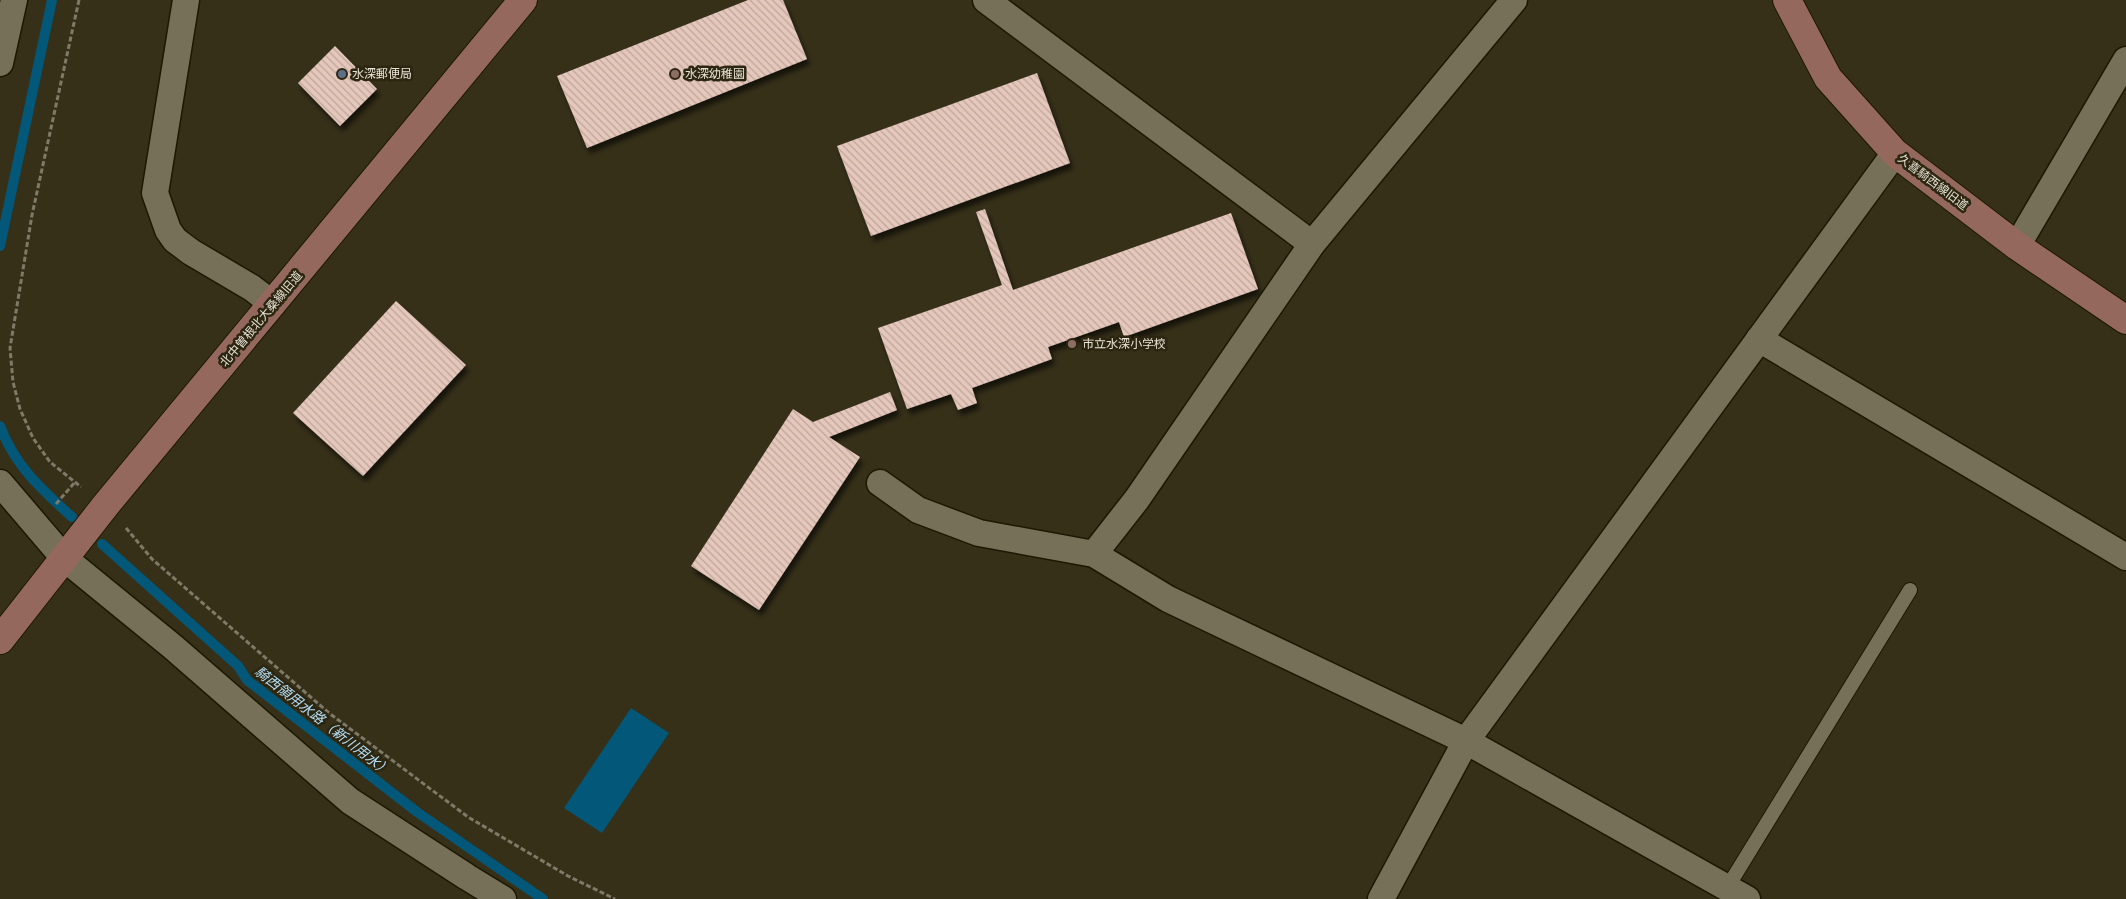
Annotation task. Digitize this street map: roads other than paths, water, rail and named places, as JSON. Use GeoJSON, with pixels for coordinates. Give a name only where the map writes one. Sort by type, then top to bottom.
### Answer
{"type":"FeatureCollection","features":[{"type":"Feature","properties":{"kind":"street"},"geometry":{"type":"LineString","coordinates":[[0,63],[14,0]]}},
{"type":"Feature","properties":{"kind":"street"},"geometry":{"type":"LineString","coordinates":[[186,0],[155,192],[168,230],[175,240],[191,252],[252,288],[273,304]]}},
{"type":"Feature","properties":{"kind":"street","name":"北中曽根北大桑線旧道"},"geometry":{"type":"LineString","coordinates":[[0,640],[64,558],[523,0]]}},
{"type":"Feature","properties":{"kind":"street"},"geometry":{"type":"LineString","coordinates":[[986,0],[1312,244]]}},
{"type":"Feature","properties":{"kind":"street"},"geometry":{"type":"LineString","coordinates":[[1094,554],[1137,499],[1312,244],[1514,0]]}},
{"type":"Feature","properties":{"kind":"street","name":"久喜騎西線旧道"},"geometry":{"type":"LineString","coordinates":[[1787,0],[1828,78],[1895,153],[2017,246],[2126,320]]}},
{"type":"Feature","properties":{"kind":"street"},"geometry":{"type":"LineString","coordinates":[[2017,246],[2126,60]]}},
{"type":"Feature","properties":{"kind":"street"},"geometry":{"type":"LineString","coordinates":[[1381,899],[1466,740],[1895,153]]}},
{"type":"Feature","properties":{"kind":"street"},"geometry":{"type":"LineString","coordinates":[[1759,339],[2126,557]]}},
{"type":"Feature","properties":{"kind":"street"},"geometry":{"type":"LineString","coordinates":[[0,483],[64,558],[173,647],[350,801],[504,899]]}},
{"type":"Feature","properties":{"kind":"street"},"geometry":{"type":"LineString","coordinates":[[880,483],[918,510],[979,533],[1094,554],[1168,599],[1466,740],[1737,893]]}},
{"type":"Feature","properties":{"kind":"lane"},"geometry":{"type":"LineString","coordinates":[[1737,893],[1910,590]]}},
{"type":"Feature","properties":{"kind":"water"},"geometry":{"type":"Polygon","coordinates":[[[631,708],[669,733],[602,833],[564,808],[631,708]]]}},
{"type":"Feature","properties":{"kind":"waterway","name":"騎西領用水路（新川用水）"},"geometry":{"type":"LineString","coordinates":[[0,246],[52,0]]}},
{"type":"Feature","properties":{"kind":"waterway","name":"騎西領用水路（新川用水）"},"geometry":{"type":"LineString","coordinates":[[0,426],[21,465],[72,517]]}},
{"type":"Feature","properties":{"kind":"waterway","name":"騎西領用水路（新川用水）"},"geometry":{"type":"LineString","coordinates":[[102,544],[238,666],[247,680],[417,812],[543,899]]}},
{"type":"Feature","properties":{"kind":"place","name":"水深郵便局"},"geometry":{"type":"Point","coordinates":[342,74]}},
{"type":"Feature","properties":{"kind":"place","name":"水深幼稚園"},"geometry":{"type":"Point","coordinates":[675,74]}},
{"type":"Feature","properties":{"kind":"place","name":"市立水深小学校"},"geometry":{"type":"Point","coordinates":[1072,344]}}]}
